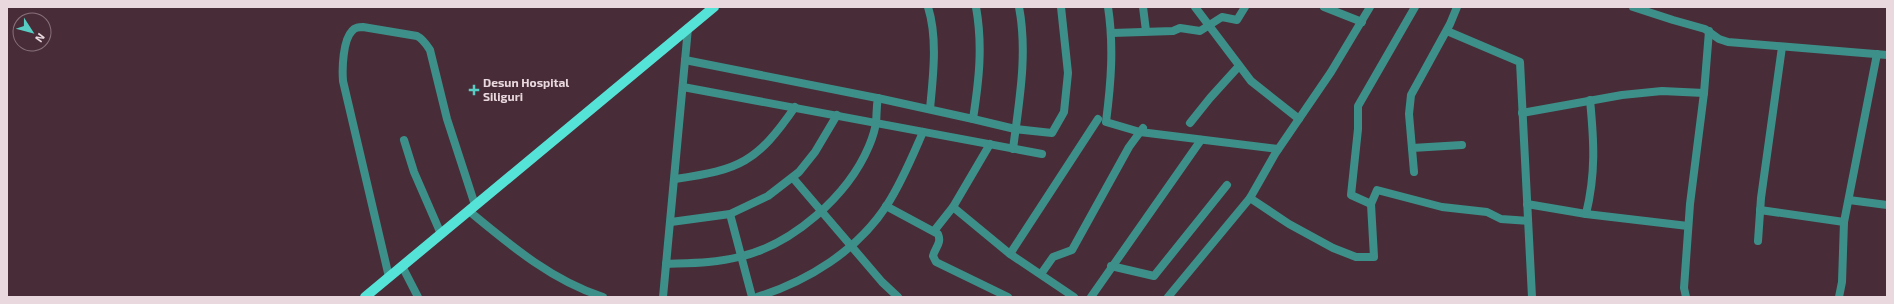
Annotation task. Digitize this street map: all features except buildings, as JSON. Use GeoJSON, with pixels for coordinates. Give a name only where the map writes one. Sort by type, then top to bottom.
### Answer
{"type":"FeatureCollection","features":[{"type":"Feature","properties":{"kind":"main road"},"geometry":{"type":"LineString","coordinates":[[365,297],[714,7]]}},
{"type":"Feature","properties":{"kind":"street"},"geometry":{"type":"LineString","coordinates":[[928,7],[931,18],[934,62],[930,109]]}},
{"type":"Feature","properties":{"kind":"street"},"geometry":{"type":"LineString","coordinates":[[973,119],[980,67],[980,28],[976,7]]}},
{"type":"Feature","properties":{"kind":"street"},"geometry":{"type":"LineString","coordinates":[[1013,149],[1023,78],[1022,24],[1019,7]]}},
{"type":"Feature","properties":{"kind":"street"},"geometry":{"type":"LineString","coordinates":[[685,60],[878,98],[1015,129],[1052,133],[1064,112],[1068,73],[1061,7]]}},
{"type":"Feature","properties":{"kind":"street"},"geometry":{"type":"LineString","coordinates":[[1108,7],[1112,33],[1111,84],[1106,122],[1201,140],[1278,149]]}},
{"type":"Feature","properties":{"kind":"street"},"geometry":{"type":"LineString","coordinates":[[1144,7],[1146,31]]}},
{"type":"Feature","properties":{"kind":"street"},"geometry":{"type":"LineString","coordinates":[[1195,7],[1251,81],[1299,119]]}},
{"type":"Feature","properties":{"kind":"street"},"geometry":{"type":"LineString","coordinates":[[1112,33],[1173,31],[1180,28],[1200,32],[1222,17],[1237,20],[1245,7]]}},
{"type":"Feature","properties":{"kind":"street"},"geometry":{"type":"LineString","coordinates":[[1324,7],[1362,22]]}},
{"type":"Feature","properties":{"kind":"street"},"geometry":{"type":"LineString","coordinates":[[1168,297],[1250,198],[1278,149],[1362,22],[1370,7]]}},
{"type":"Feature","properties":{"kind":"street"},"geometry":{"type":"LineString","coordinates":[[1371,204],[1351,195],[1358,128],[1358,106],[1415,7]]}},
{"type":"Feature","properties":{"kind":"street"},"geometry":{"type":"LineString","coordinates":[[1414,172],[1409,114],[1411,95],[1447,31],[1457,7]]}},
{"type":"Feature","properties":{"kind":"street"},"geometry":{"type":"LineString","coordinates":[[1633,7],[1709,30],[1719,39],[1728,42],[1887,54]]}},
{"type":"Feature","properties":{"kind":"street"},"geometry":{"type":"LineString","coordinates":[[389,277],[343,81],[343,60],[349,35],[352,30],[363,26],[417,36],[423,39],[430,50],[447,119],[472,208],[524,257],[572,284],[603,297]]}},
{"type":"Feature","properties":{"kind":"street"},"geometry":{"type":"LineString","coordinates":[[663,297],[688,28]]}},
{"type":"Feature","properties":{"kind":"street"},"geometry":{"type":"LineString","coordinates":[[1686,297],[1684,288],[1688,226],[1704,93],[1709,30]]}},
{"type":"Feature","properties":{"kind":"street"},"geometry":{"type":"LineString","coordinates":[[1447,31],[1520,62],[1532,297]]}},
{"type":"Feature","properties":{"kind":"street"},"geometry":{"type":"LineString","coordinates":[[1758,241],[1760,210],[1782,47]]}},
{"type":"Feature","properties":{"kind":"street"},"geometry":{"type":"LineString","coordinates":[[1839,297],[1842,282],[1844,222],[1877,54]]}},
{"type":"Feature","properties":{"kind":"street"},"geometry":{"type":"LineString","coordinates":[[1190,123],[1239,66]]}},
{"type":"Feature","properties":{"kind":"street"},"geometry":{"type":"LineString","coordinates":[[683,87],[1042,154]]}},
{"type":"Feature","properties":{"kind":"street"},"geometry":{"type":"LineString","coordinates":[[1522,113],[1622,95],[1662,91],[1704,93]]}},
{"type":"Feature","properties":{"kind":"street"},"geometry":{"type":"LineString","coordinates":[[666,264],[699,263],[740,257],[786,236],[822,211],[855,171],[869,145],[876,122],[875,112],[878,98]]}},
{"type":"Feature","properties":{"kind":"street"},"geometry":{"type":"LineString","coordinates":[[1586,214],[1592,190],[1595,149],[1590,100]]}},
{"type":"Feature","properties":{"kind":"street"},"geometry":{"type":"LineString","coordinates":[[675,179],[722,171],[755,154],[771,140],[795,108]]}},
{"type":"Feature","properties":{"kind":"street"},"geometry":{"type":"LineString","coordinates":[[670,222],[730,214],[768,196],[793,178],[815,152],[837,115]]}},
{"type":"Feature","properties":{"kind":"street"},"geometry":{"type":"LineString","coordinates":[[1010,254],[1098,119]]}},
{"type":"Feature","properties":{"kind":"street"},"geometry":{"type":"LineString","coordinates":[[1040,274],[1053,257],[1072,250],[1129,147],[1142,130]]}},
{"type":"Feature","properties":{"kind":"street"},"geometry":{"type":"LineString","coordinates":[[757,297],[794,284],[808,277],[832,261],[850,246],[871,225],[886,206],[901,181],[923,132]]}},
{"type":"Feature","properties":{"kind":"street"},"geometry":{"type":"LineString","coordinates":[[404,140],[414,172],[441,234]]}},
{"type":"Feature","properties":{"kind":"street"},"geometry":{"type":"LineString","coordinates":[[1091,297],[1111,266],[1201,140]]}},
{"type":"Feature","properties":{"kind":"street"},"geometry":{"type":"LineString","coordinates":[[934,230],[953,207],[990,144]]}},
{"type":"Feature","properties":{"kind":"street"},"geometry":{"type":"LineString","coordinates":[[1412,148],[1462,145]]}},
{"type":"Feature","properties":{"kind":"street"},"geometry":{"type":"LineString","coordinates":[[793,178],[850,246],[882,282],[898,297]]}},
{"type":"Feature","properties":{"kind":"street"},"geometry":{"type":"LineString","coordinates":[[1111,266],[1154,276],[1227,185]]}},
{"type":"Feature","properties":{"kind":"street"},"geometry":{"type":"LineString","coordinates":[[1250,198],[1289,224],[1333,248],[1356,257],[1374,257],[1371,204],[1377,190],[1442,207],[1487,212],[1501,219],[1528,221]]}},
{"type":"Feature","properties":{"kind":"street"},"geometry":{"type":"LineString","coordinates":[[1849,200],[1887,205]]}},
{"type":"Feature","properties":{"kind":"street"},"geometry":{"type":"LineString","coordinates":[[1527,204],[1586,214],[1688,226]]}},
{"type":"Feature","properties":{"kind":"street"},"geometry":{"type":"LineString","coordinates":[[886,206],[934,230],[940,238],[933,256],[936,262],[1008,297]]}},
{"type":"Feature","properties":{"kind":"street"},"geometry":{"type":"LineString","coordinates":[[953,207],[1010,254],[1074,297]]}},
{"type":"Feature","properties":{"kind":"street"},"geometry":{"type":"LineString","coordinates":[[1760,210],[1844,222]]}},
{"type":"Feature","properties":{"kind":"street"},"geometry":{"type":"LineString","coordinates":[[730,214],[740,257],[752,297]]}},
{"type":"Feature","properties":{"kind":"street"},"geometry":{"type":"LineString","coordinates":[[402,266],[418,297]]}},
{"type":"Feature","properties":{"kind":"place","name":"Desun Hospital Siliguri"},"geometry":{"type":"Point","coordinates":[474,90]}}]}
